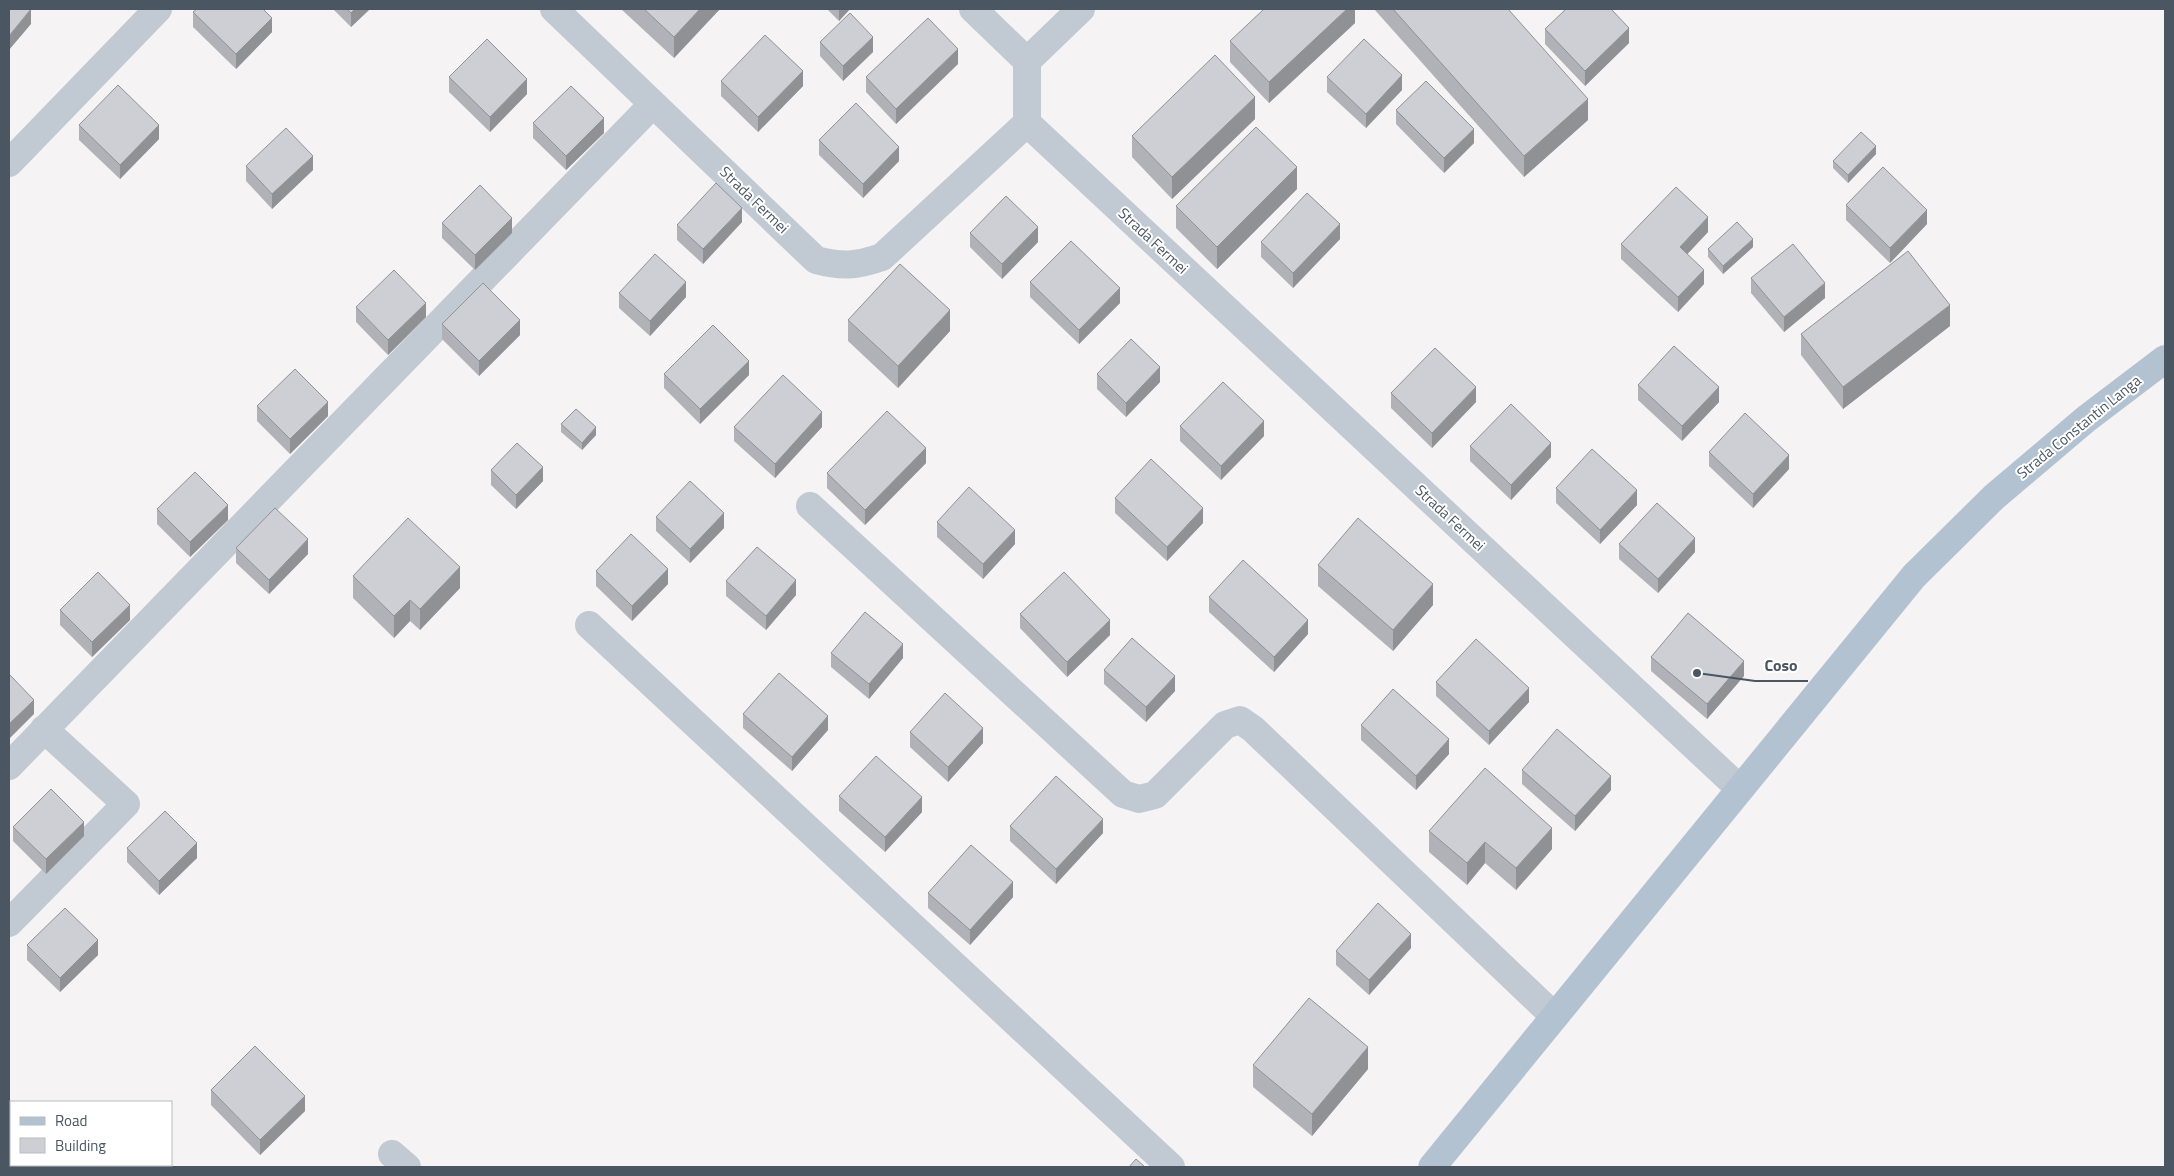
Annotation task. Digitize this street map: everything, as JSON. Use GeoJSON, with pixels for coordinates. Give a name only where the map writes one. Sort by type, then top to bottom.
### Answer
{"type":"FeatureCollection","features":[{"type":"Feature","properties":{"kind":"main road","name":"Strada Constantin Langa"},"geometry":{"type":"LineString","coordinates":[[1432,1167],[1739,788],[1914,576],[1994,497],[2086,419],[2165,359]]}},
{"type":"Feature","properties":{"kind":"street"},"geometry":{"type":"LineString","coordinates":[[9,163],[158,9]]}},
{"type":"Feature","properties":{"kind":"street","name":"Strada Fermei"},"geometry":{"type":"LineString","coordinates":[[554,9],[816,260],[836,266],[860,265],[882,257],[1027,123],[1739,788]]}},
{"type":"Feature","properties":{"kind":"street"},"geometry":{"type":"LineString","coordinates":[[973,9],[1027,61]]}},
{"type":"Feature","properties":{"kind":"street"},"geometry":{"type":"LineString","coordinates":[[1027,123],[1027,61],[1081,9]]}},
{"type":"Feature","properties":{"kind":"street"},"geometry":{"type":"LineString","coordinates":[[9,766],[653,104]]}},
{"type":"Feature","properties":{"kind":"street"},"geometry":{"type":"LineString","coordinates":[[810,506],[1123,794],[1139,799],[1155,795],[1225,725],[1240,720],[1253,729],[1554,1016]]}},
{"type":"Feature","properties":{"kind":"street"},"geometry":{"type":"LineString","coordinates":[[589,625],[1170,1167]]}},
{"type":"Feature","properties":{"kind":"street"},"geometry":{"type":"LineString","coordinates":[[9,923],[126,804],[44,729]]}},
{"type":"Feature","properties":{"kind":"building"},"geometry":{"type":"Polygon","coordinates":[[[9,9],[31,9],[9,36],[9,9]]]}},
{"type":"Feature","properties":{"kind":"building"},"geometry":{"type":"Polygon","coordinates":[[[197,9],[263,9],[272,18],[236,54],[193,12],[197,9]]]}},
{"type":"Feature","properties":{"kind":"building"},"geometry":{"type":"Polygon","coordinates":[[[347,9],[355,9],[351,13],[347,9]]]}},
{"type":"Feature","properties":{"kind":"building"},"geometry":{"type":"Polygon","coordinates":[[[644,9],[700,9],[674,37],[644,9]]]}},
{"type":"Feature","properties":{"kind":"building"},"geometry":{"type":"Polygon","coordinates":[[[1264,9],[1347,9],[1269,82],[1230,41],[1264,9]]]}},
{"type":"Feature","properties":{"kind":"building"},"geometry":{"type":"Polygon","coordinates":[[[1393,9],[1508,9],[1588,99],[1524,156],[1393,9]]]}},
{"type":"Feature","properties":{"kind":"building"},"geometry":{"type":"Polygon","coordinates":[[[1566,9],[1611,9],[1629,28],[1585,71],[1545,29],[1566,9]]]}},
{"type":"Feature","properties":{"kind":"building"},"geometry":{"type":"Polygon","coordinates":[[[850,13],[873,37],[843,66],[820,42],[850,13]]]}},
{"type":"Feature","properties":{"kind":"building"},"geometry":{"type":"Polygon","coordinates":[[[928,18],[958,49],[896,109],[866,77],[928,18]]]}},
{"type":"Feature","properties":{"kind":"building"},"geometry":{"type":"Polygon","coordinates":[[[765,35],[803,71],[758,117],[721,81],[765,35]]]}},
{"type":"Feature","properties":{"kind":"building"},"geometry":{"type":"Polygon","coordinates":[[[487,39],[527,79],[490,117],[449,77],[487,39]]]}},
{"type":"Feature","properties":{"kind":"building"},"geometry":{"type":"Polygon","coordinates":[[[1364,39],[1402,75],[1366,114],[1327,77],[1364,39]]]}},
{"type":"Feature","properties":{"kind":"building"},"geometry":{"type":"Polygon","coordinates":[[[1215,55],[1255,97],[1172,177],[1132,136],[1215,55]]]}},
{"type":"Feature","properties":{"kind":"building"},"geometry":{"type":"Polygon","coordinates":[[[1426,81],[1474,129],[1444,158],[1396,110],[1426,81]]]}},
{"type":"Feature","properties":{"kind":"building"},"geometry":{"type":"Polygon","coordinates":[[[118,85],[159,125],[120,165],[79,125],[118,85]]]}},
{"type":"Feature","properties":{"kind":"building"},"geometry":{"type":"Polygon","coordinates":[[[571,86],[604,118],[566,156],[533,123],[571,86]]]}},
{"type":"Feature","properties":{"kind":"building"},"geometry":{"type":"Polygon","coordinates":[[[856,103],[899,147],[863,184],[819,140],[856,103]]]}},
{"type":"Feature","properties":{"kind":"building"},"geometry":{"type":"Polygon","coordinates":[[[1256,127],[1297,167],[1217,247],[1176,206],[1256,127]]]}},
{"type":"Feature","properties":{"kind":"building"},"geometry":{"type":"Polygon","coordinates":[[[286,128],[313,156],[272,194],[246,166],[286,128]]]}},
{"type":"Feature","properties":{"kind":"building"},"geometry":{"type":"Polygon","coordinates":[[[1861,132],[1876,146],[1848,175],[1833,161],[1861,132]]]}},
{"type":"Feature","properties":{"kind":"building"},"geometry":{"type":"Polygon","coordinates":[[[1883,167],[1927,210],[1890,248],[1846,205],[1883,167]]]}},
{"type":"Feature","properties":{"kind":"building"},"geometry":{"type":"Polygon","coordinates":[[[716,183],[742,208],[703,249],[677,225],[716,183]]]}},
{"type":"Feature","properties":{"kind":"building"},"geometry":{"type":"Polygon","coordinates":[[[480,185],[512,218],[475,255],[442,223],[480,185]]]}},
{"type":"Feature","properties":{"kind":"building"},"geometry":{"type":"Polygon","coordinates":[[[1676,187],[1708,217],[1680,247],[1704,270],[1678,297],[1621,244],[1676,187]]]}},
{"type":"Feature","properties":{"kind":"building"},"geometry":{"type":"Polygon","coordinates":[[[1307,193],[1340,224],[1293,273],[1261,242],[1307,193]]]}},
{"type":"Feature","properties":{"kind":"building"},"geometry":{"type":"Polygon","coordinates":[[[1006,196],[1038,227],[1002,264],[970,233],[1006,196]]]}},
{"type":"Feature","properties":{"kind":"building"},"geometry":{"type":"Polygon","coordinates":[[[1737,222],[1753,239],[1723,266],[1708,249],[1737,222]]]}},
{"type":"Feature","properties":{"kind":"building"},"geometry":{"type":"Polygon","coordinates":[[[1071,241],[1120,288],[1079,330],[1030,282],[1071,241]]]}},
{"type":"Feature","properties":{"kind":"building"},"geometry":{"type":"Polygon","coordinates":[[[1793,244],[1825,283],[1784,317],[1751,278],[1793,244]]]}},
{"type":"Feature","properties":{"kind":"building"},"geometry":{"type":"Polygon","coordinates":[[[1908,251],[1950,305],[1843,387],[1801,334],[1908,251]]]}},
{"type":"Feature","properties":{"kind":"building"},"geometry":{"type":"Polygon","coordinates":[[[655,254],[686,282],[650,321],[619,293],[655,254]]]}},
{"type":"Feature","properties":{"kind":"building"},"geometry":{"type":"Polygon","coordinates":[[[900,264],[950,310],[898,366],[848,320],[900,264]]]}},
{"type":"Feature","properties":{"kind":"building"},"geometry":{"type":"Polygon","coordinates":[[[394,270],[426,303],[388,340],[356,307],[394,270]]]}},
{"type":"Feature","properties":{"kind":"building"},"geometry":{"type":"Polygon","coordinates":[[[483,283],[520,320],[479,361],[442,324],[483,283]]]}},
{"type":"Feature","properties":{"kind":"building"},"geometry":{"type":"Polygon","coordinates":[[[713,325],[749,361],[700,409],[664,374],[713,325]]]}},
{"type":"Feature","properties":{"kind":"building"},"geometry":{"type":"Polygon","coordinates":[[[1131,339],[1160,367],[1126,403],[1097,374],[1131,339]]]}},
{"type":"Feature","properties":{"kind":"building"},"geometry":{"type":"Polygon","coordinates":[[[1674,346],[1719,387],[1682,426],[1638,385],[1674,346]]]}},
{"type":"Feature","properties":{"kind":"building"},"geometry":{"type":"Polygon","coordinates":[[[1435,348],[1476,387],[1432,433],[1391,393],[1435,348]]]}},
{"type":"Feature","properties":{"kind":"building"},"geometry":{"type":"Polygon","coordinates":[[[295,369],[328,402],[290,439],[257,406],[295,369]]]}},
{"type":"Feature","properties":{"kind":"building"},"geometry":{"type":"Polygon","coordinates":[[[783,375],[822,412],[775,464],[734,427],[783,375]]]}},
{"type":"Feature","properties":{"kind":"building"},"geometry":{"type":"Polygon","coordinates":[[[1223,382],[1264,421],[1221,466],[1180,426],[1223,382]]]}},
{"type":"Feature","properties":{"kind":"building"},"geometry":{"type":"Polygon","coordinates":[[[1511,404],[1551,443],[1511,485],[1470,446],[1511,404]]]}},
{"type":"Feature","properties":{"kind":"building"},"geometry":{"type":"Polygon","coordinates":[[[576,409],[596,427],[582,443],[561,424],[576,409]]]}},
{"type":"Feature","properties":{"kind":"building"},"geometry":{"type":"Polygon","coordinates":[[[887,411],[926,448],[865,510],[827,473],[887,411]]]}},
{"type":"Feature","properties":{"kind":"building"},"geometry":{"type":"Polygon","coordinates":[[[1745,413],[1789,455],[1753,494],[1709,452],[1745,413]]]}},
{"type":"Feature","properties":{"kind":"building"},"geometry":{"type":"Polygon","coordinates":[[[517,443],[543,467],[516,495],[491,470],[517,443]]]}},
{"type":"Feature","properties":{"kind":"building"},"geometry":{"type":"Polygon","coordinates":[[[1592,449],[1637,490],[1600,530],[1556,488],[1592,449]]]}},
{"type":"Feature","properties":{"kind":"building"},"geometry":{"type":"Polygon","coordinates":[[[1151,459],[1203,508],[1167,547],[1115,498],[1151,459]]]}},
{"type":"Feature","properties":{"kind":"building"},"geometry":{"type":"Polygon","coordinates":[[[195,472],[228,505],[190,542],[157,509],[195,472]]]}},
{"type":"Feature","properties":{"kind":"building"},"geometry":{"type":"Polygon","coordinates":[[[690,481],[724,513],[690,549],[656,517],[690,481]]]}},
{"type":"Feature","properties":{"kind":"building"},"geometry":{"type":"Polygon","coordinates":[[[969,487],[1015,530],[983,564],[937,522],[969,487]]]}},
{"type":"Feature","properties":{"kind":"building"},"geometry":{"type":"Polygon","coordinates":[[[1657,503],[1695,538],[1658,579],[1619,544],[1657,503]]]}},
{"type":"Feature","properties":{"kind":"building"},"geometry":{"type":"Polygon","coordinates":[[[275,508],[308,539],[269,580],[236,548],[275,508]]]}},
{"type":"Feature","properties":{"kind":"building"},"geometry":{"type":"Polygon","coordinates":[[[408,518],[460,567],[420,609],[410,600],[394,616],[353,576],[408,518]]]}},
{"type":"Feature","properties":{"kind":"building"},"geometry":{"type":"Polygon","coordinates":[[[1358,518],[1433,584],[1393,630],[1318,565],[1358,518]]]}},
{"type":"Feature","properties":{"kind":"building"},"geometry":{"type":"Polygon","coordinates":[[[631,534],[668,569],[632,606],[596,571],[631,534]]]}},
{"type":"Feature","properties":{"kind":"building"},"geometry":{"type":"Polygon","coordinates":[[[757,547],[796,580],[766,616],[726,581],[757,547]]]}},
{"type":"Feature","properties":{"kind":"building"},"geometry":{"type":"Polygon","coordinates":[[[1243,560],[1308,620],[1274,657],[1209,597],[1243,560]]]}},
{"type":"Feature","properties":{"kind":"building"},"geometry":{"type":"Polygon","coordinates":[[[98,572],[130,605],[92,642],[60,610],[98,572]]]}},
{"type":"Feature","properties":{"kind":"building"},"geometry":{"type":"Polygon","coordinates":[[[1064,572],[1110,620],[1067,662],[1020,614],[1064,572]]]}},
{"type":"Feature","properties":{"kind":"building"},"geometry":{"type":"Polygon","coordinates":[[[865,612],[903,644],[869,684],[831,653],[865,612]]]}},
{"type":"Feature","properties":{"kind":"building"},"geometry":{"type":"Polygon","coordinates":[[[1688,613],[1744,661],[1707,704],[1651,657],[1688,613]]]}},
{"type":"Feature","properties":{"kind":"building"},"geometry":{"type":"Polygon","coordinates":[[[1132,638],[1175,676],[1146,707],[1104,670],[1132,638]]]}},
{"type":"Feature","properties":{"kind":"building"},"geometry":{"type":"Polygon","coordinates":[[[1476,639],[1529,688],[1489,731],[1436,682],[1476,639]]]}},
{"type":"Feature","properties":{"kind":"building"},"geometry":{"type":"Polygon","coordinates":[[[779,673],[828,716],[792,757],[743,714],[779,673]]]}},
{"type":"Feature","properties":{"kind":"building"},"geometry":{"type":"Polygon","coordinates":[[[9,674],[34,700],[9,724],[9,674]]]}},
{"type":"Feature","properties":{"kind":"building"},"geometry":{"type":"Polygon","coordinates":[[[1393,689],[1449,739],[1416,776],[1361,725],[1393,689]]]}},
{"type":"Feature","properties":{"kind":"building"},"geometry":{"type":"Polygon","coordinates":[[[945,693],[983,728],[948,767],[910,732],[945,693]]]}},
{"type":"Feature","properties":{"kind":"building"},"geometry":{"type":"Polygon","coordinates":[[[1557,729],[1611,776],[1575,816],[1522,770],[1557,729]]]}},
{"type":"Feature","properties":{"kind":"building"},"geometry":{"type":"Polygon","coordinates":[[[876,756],[922,797],[885,837],[839,796],[876,756]]]}},
{"type":"Feature","properties":{"kind":"building"},"geometry":{"type":"Polygon","coordinates":[[[1485,768],[1552,828],[1516,868],[1485,842],[1467,863],[1429,831],[1485,768]]]}},
{"type":"Feature","properties":{"kind":"building"},"geometry":{"type":"Polygon","coordinates":[[[1056,776],[1103,819],[1056,869],[1010,826],[1056,776]]]}},
{"type":"Feature","properties":{"kind":"building"},"geometry":{"type":"Polygon","coordinates":[[[51,789],[84,822],[46,859],[13,827],[51,789]]]}},
{"type":"Feature","properties":{"kind":"building"},"geometry":{"type":"Polygon","coordinates":[[[165,811],[197,843],[159,881],[127,848],[165,811]]]}},
{"type":"Feature","properties":{"kind":"building"},"geometry":{"type":"Polygon","coordinates":[[[971,845],[1013,882],[970,930],[928,893],[971,845]]]}},
{"type":"Feature","properties":{"kind":"building"},"geometry":{"type":"Polygon","coordinates":[[[1378,903],[1411,934],[1369,980],[1336,951],[1378,903]]]}},
{"type":"Feature","properties":{"kind":"building"},"geometry":{"type":"Polygon","coordinates":[[[65,908],[98,940],[60,978],[27,945],[65,908]]]}},
{"type":"Feature","properties":{"kind":"building"},"geometry":{"type":"Polygon","coordinates":[[[1309,998],[1368,1047],[1312,1114],[1253,1065],[1309,998]]]}},
{"type":"Feature","properties":{"kind":"building"},"geometry":{"type":"Polygon","coordinates":[[[255,1046],[305,1096],[260,1140],[211,1090],[255,1046]]]}},
{"type":"Feature","properties":{"kind":"building"},"geometry":{"type":"Polygon","coordinates":[[[1136,1159],[1145,1167],[1129,1167],[1136,1159]]]}},
{"type":"Feature","properties":{"kind":"place","name":"Coso"},"geometry":{"type":"Point","coordinates":[1697,673]}}]}
